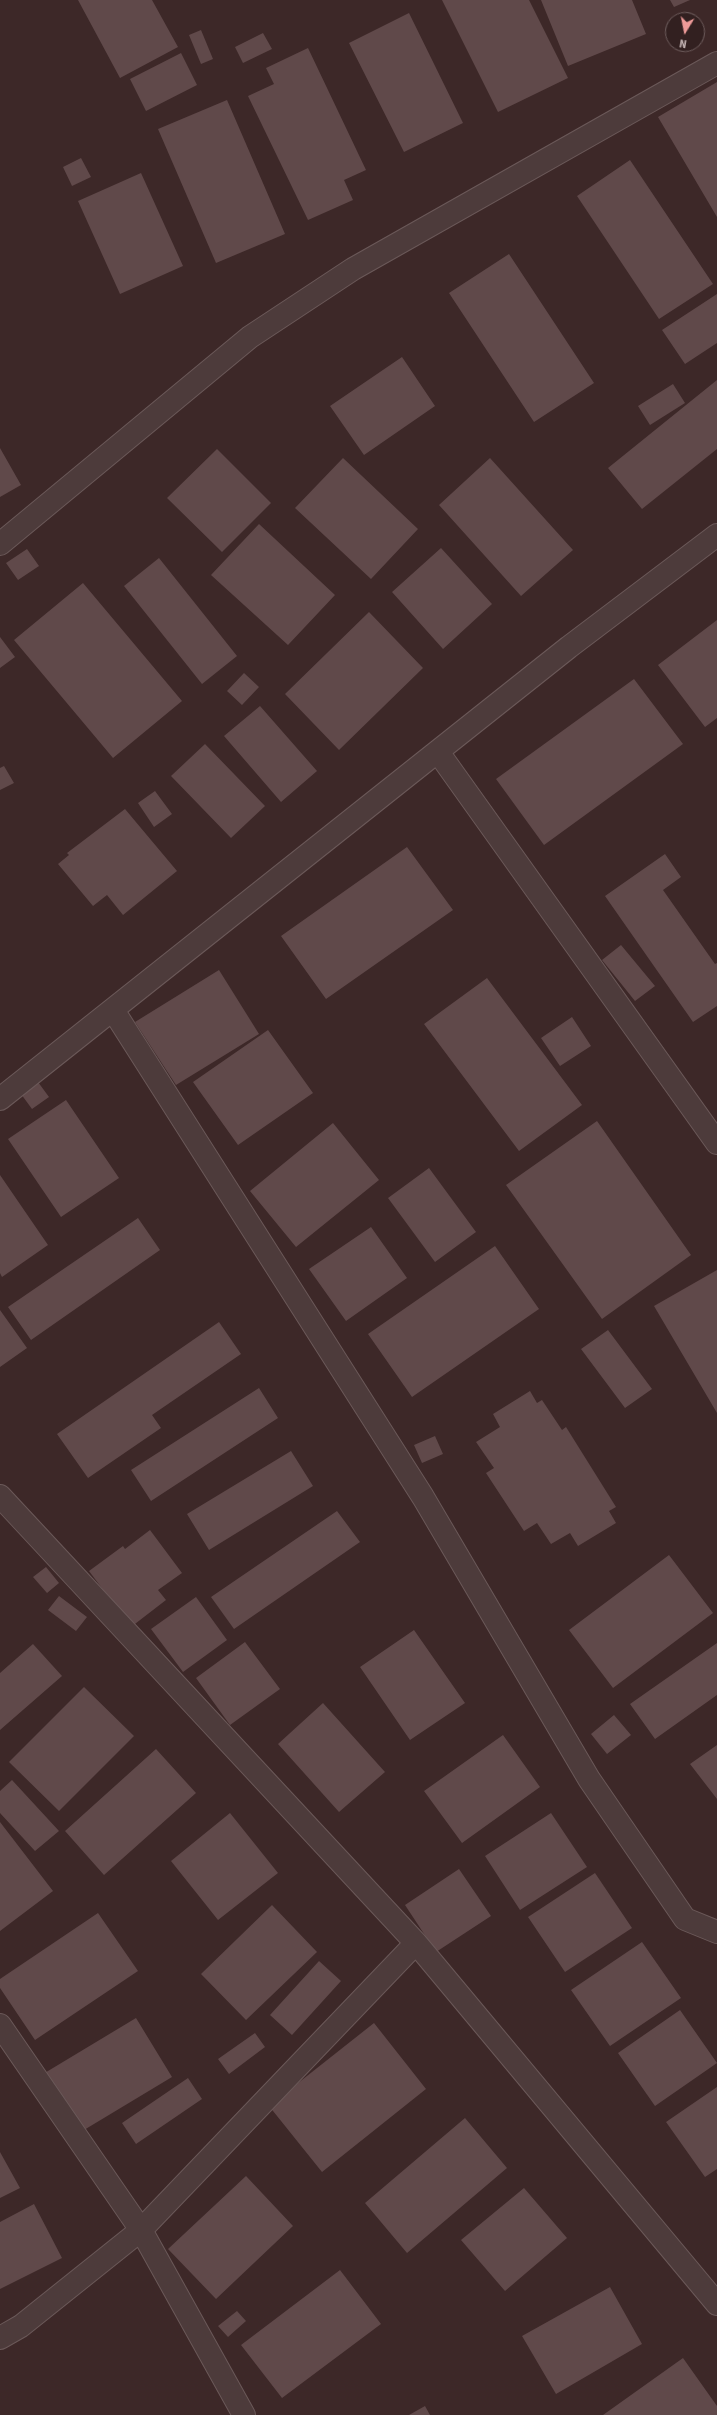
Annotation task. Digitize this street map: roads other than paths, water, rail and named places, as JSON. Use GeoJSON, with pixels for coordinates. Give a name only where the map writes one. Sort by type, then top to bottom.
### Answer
{"type":"FeatureCollection","features":[{"type":"Feature","properties":{"kind":"street"},"geometry":{"type":"LineString","coordinates":[[0,544],[250,337],[353,269],[717,63]]}},
{"type":"Feature","properties":{"kind":"street"},"geometry":{"type":"LineString","coordinates":[[0,1099],[569,647],[717,535]]}},
{"type":"Feature","properties":{"kind":"street"},"geometry":{"type":"LineString","coordinates":[[438,752],[717,1143]]}},
{"type":"Feature","properties":{"kind":"street"},"geometry":{"type":"LineString","coordinates":[[113,1010],[423,1497],[589,1779],[685,1919],[717,1932]]}},
{"type":"Feature","properties":{"kind":"street"},"geometry":{"type":"LineString","coordinates":[[0,1496],[416,1944],[717,2304]]}},
{"type":"Feature","properties":{"kind":"street"},"geometry":{"type":"LineString","coordinates":[[0,2338],[21,2326],[140,2230],[416,1944]]}},
{"type":"Feature","properties":{"kind":"street"},"geometry":{"type":"LineString","coordinates":[[0,2025],[140,2230],[244,2415]]}}]}
